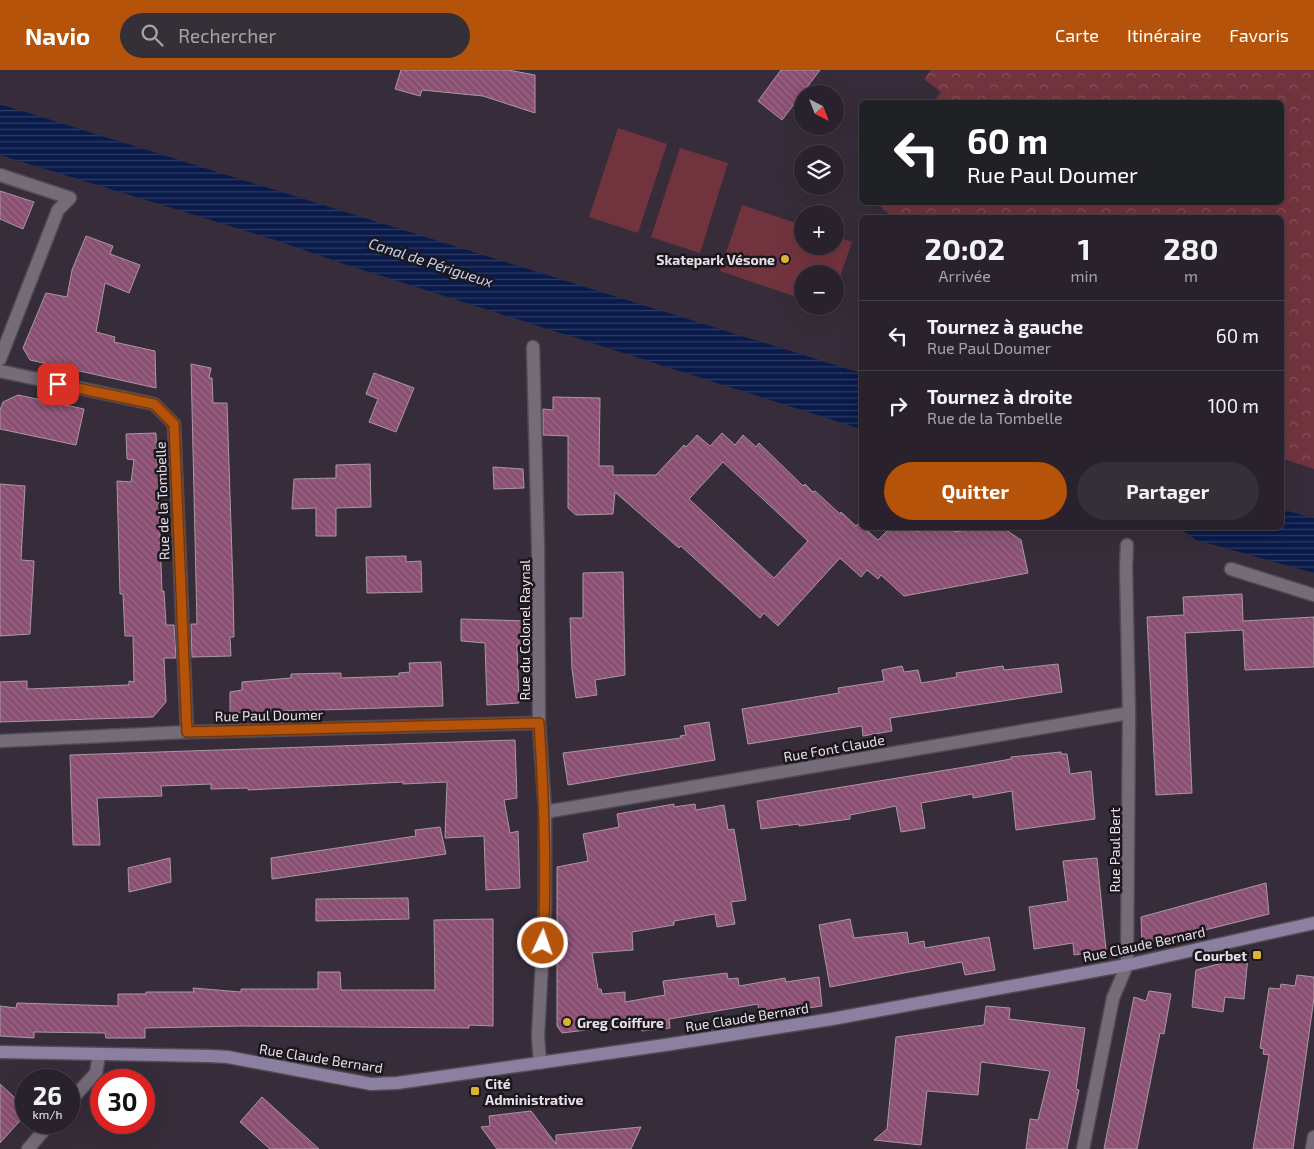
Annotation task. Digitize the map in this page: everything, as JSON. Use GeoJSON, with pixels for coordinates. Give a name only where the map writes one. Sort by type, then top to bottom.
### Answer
{"type":"FeatureCollection","features":[{"type":"Feature","properties":{"kind":"main road","name":"Rue Claude Bernard"},"geometry":{"type":"LineString","coordinates":[[0,1052],[228,1057],[357,1081],[384,1084],[410,1082],[832,1019],[1127,965],[1314,923]]}},
{"type":"Feature","properties":{"kind":"street"},"geometry":{"type":"LineString","coordinates":[[0,175],[70,198],[58,210],[0,359]]}},
{"type":"Feature","properties":{"kind":"street","name":"Rue du Colonel Raynal"},"geometry":{"type":"LineString","coordinates":[[533,347],[538,546],[539,723],[545,812],[545,906],[538,1036],[540,1063]]}},
{"type":"Feature","properties":{"kind":"street","name":"Rue de la Tombelle"},"geometry":{"type":"LineString","coordinates":[[0,371],[154,404],[174,424],[187,732]]}},
{"type":"Feature","properties":{"kind":"street","name":"Rue Paul Bert"},"geometry":{"type":"LineString","coordinates":[[1084,1149],[1113,998],[1127,965],[1129,713],[1127,545]]}},
{"type":"Feature","properties":{"kind":"street"},"geometry":{"type":"LineString","coordinates":[[1231,569],[1314,595]]}},
{"type":"Feature","properties":{"kind":"street","name":"Rue Font Claude"},"geometry":{"type":"LineString","coordinates":[[545,812],[1129,713]]}},
{"type":"Feature","properties":{"kind":"street","name":"Rue Paul Doumer"},"geometry":{"type":"LineString","coordinates":[[0,741],[187,732],[539,723]]}},
{"type":"Feature","properties":{"kind":"street"},"geometry":{"type":"LineString","coordinates":[[80,1090],[96,1073],[99,1055]]}},
{"type":"Feature","properties":{"kind":"street"},"geometry":{"type":"LineString","coordinates":[[28,1149],[40,1134]]}},
{"type":"Feature","properties":{"kind":"street"},"geometry":{"type":"LineString","coordinates":[[1312,1149],[1314,1137]]}},
{"type":"Feature","properties":{"kind":"green space"},"geometry":{"type":"Polygon","coordinates":[[[931,70],[1314,70],[1314,469],[1284,459],[1284,215],[890,215],[879,205],[1284,205],[1284,100],[935,100],[941,92],[924,79],[931,70]]]}},
{"type":"Feature","properties":{"kind":"green space"},"geometry":{"type":"Polygon","coordinates":[[[618,128],[667,144],[638,233],[589,217],[618,128]]]}},
{"type":"Feature","properties":{"kind":"green space"},"geometry":{"type":"Polygon","coordinates":[[[680,148],[728,163],[700,253],[651,237],[680,148]]]}},
{"type":"Feature","properties":{"kind":"green space","name":"Skatepark Vésone"},"geometry":{"type":"Polygon","coordinates":[[[742,205],[794,222],[794,255],[844,255],[844,239],[852,242],[844,265],[794,265],[794,296],[720,271],[742,205]]]}},
{"type":"Feature","properties":{"kind":"water","name":"Canal de Périgueux"},"geometry":{"type":"Polygon","coordinates":[[[0,104],[859,372],[859,428],[344,264],[272,239],[0,155],[0,104]]]}},
{"type":"Feature","properties":{"kind":"water"},"geometry":{"type":"Polygon","coordinates":[[[1284,510],[1314,518],[1314,573],[1196,540],[1182,530],[1284,530],[1284,510]]]}},
{"type":"Feature","properties":{"kind":"building"},"geometry":{"type":"Polygon","coordinates":[[[401,70],[508,70],[535,75],[535,113],[483,96],[422,90],[420,96],[395,89],[401,70]]]}},
{"type":"Feature","properties":{"kind":"building"},"geometry":{"type":"Polygon","coordinates":[[[781,70],[820,70],[809,85],[794,85],[794,104],[782,120],[758,101],[781,70]]]}},
{"type":"Feature","properties":{"kind":"building"},"geometry":{"type":"Polygon","coordinates":[[[0,191],[34,202],[23,229],[0,219],[0,191]]]}},
{"type":"Feature","properties":{"kind":"building"},"geometry":{"type":"Polygon","coordinates":[[[86,236],[113,246],[110,254],[140,265],[129,293],[105,283],[96,332],[115,337],[114,342],[155,351],[156,388],[30,360],[23,348],[46,293],[67,297],[72,270],[86,236]]]}},
{"type":"Feature","properties":{"kind":"building"},"geometry":{"type":"Polygon","coordinates":[[[191,364],[211,368],[209,378],[212,378],[213,403],[227,403],[234,637],[230,637],[231,656],[192,657],[191,624],[197,624],[191,364]]]}},
{"type":"Feature","properties":{"kind":"building"},"geometry":{"type":"Polygon","coordinates":[[[374,373],[414,388],[396,432],[369,422],[378,399],[366,394],[374,373]]]}},
{"type":"Feature","properties":{"kind":"building"},"geometry":{"type":"Polygon","coordinates":[[[18,395],[84,409],[76,445],[0,429],[0,410],[3,402],[18,395]]]}},
{"type":"Feature","properties":{"kind":"building"},"geometry":{"type":"Polygon","coordinates":[[[553,397],[600,398],[599,466],[613,466],[613,475],[656,475],[684,445],[686,447],[697,435],[710,446],[722,433],[735,445],[743,435],[756,447],[759,443],[803,486],[805,484],[813,492],[815,491],[856,526],[859,523],[859,530],[866,530],[878,540],[888,530],[954,530],[954,532],[966,530],[1006,530],[1021,540],[1028,573],[904,596],[881,575],[878,579],[867,570],[861,577],[840,558],[778,626],[764,613],[760,618],[681,546],[679,548],[615,492],[613,514],[576,515],[568,508],[568,436],[543,435],[543,409],[553,410],[553,397]],[[723,462],[689,499],[774,578],[808,541],[723,462]]]}},
{"type":"Feature","properties":{"kind":"building"},"geometry":{"type":"Polygon","coordinates":[[[156,433],[162,591],[164,591],[166,625],[174,625],[176,658],[164,658],[166,702],[153,717],[0,722],[0,682],[27,681],[27,689],[129,685],[129,681],[134,682],[133,636],[125,636],[123,594],[120,594],[117,481],[131,482],[134,460],[127,459],[126,434],[156,433]]]}},
{"type":"Feature","properties":{"kind":"building"},"geometry":{"type":"Polygon","coordinates":[[[370,464],[371,507],[336,508],[336,536],[316,536],[316,508],[292,509],[294,479],[336,478],[336,465],[370,464]]]}},
{"type":"Feature","properties":{"kind":"building"},"geometry":{"type":"Polygon","coordinates":[[[493,467],[523,469],[524,488],[494,489],[493,467]]]}},
{"type":"Feature","properties":{"kind":"building"},"geometry":{"type":"Polygon","coordinates":[[[0,484],[25,486],[21,560],[34,561],[30,634],[0,636],[0,484]]]}},
{"type":"Feature","properties":{"kind":"building"},"geometry":{"type":"Polygon","coordinates":[[[406,556],[406,562],[421,561],[422,592],[367,593],[366,557],[406,556]]]}},
{"type":"Feature","properties":{"kind":"building"},"geometry":{"type":"Polygon","coordinates":[[[623,572],[625,675],[595,680],[597,695],[576,698],[572,669],[570,618],[583,618],[583,573],[623,572]]]}},
{"type":"Feature","properties":{"kind":"building"},"geometry":{"type":"Polygon","coordinates":[[[1242,594],[1243,621],[1314,617],[1314,667],[1245,670],[1243,630],[1185,633],[1192,793],[1156,795],[1147,617],[1184,615],[1183,597],[1242,594]]]}},
{"type":"Feature","properties":{"kind":"building"},"geometry":{"type":"Polygon","coordinates":[[[461,619],[528,621],[528,646],[517,645],[519,703],[487,705],[485,643],[461,641],[461,619]]]}},
{"type":"Feature","properties":{"kind":"building"},"geometry":{"type":"Polygon","coordinates":[[[441,662],[443,706],[230,713],[230,692],[242,690],[242,682],[291,678],[291,674],[341,673],[341,678],[399,676],[399,673],[410,672],[409,663],[441,662]]]}},
{"type":"Feature","properties":{"kind":"building"},"geometry":{"type":"Polygon","coordinates":[[[1058,664],[1062,692],[890,718],[892,731],[863,736],[862,726],[748,744],[742,709],[839,693],[838,688],[884,681],[882,670],[902,666],[904,672],[918,670],[921,683],[957,677],[956,673],[1003,666],[1004,670],[1058,664]]]}},
{"type":"Feature","properties":{"kind":"building"},"geometry":{"type":"Polygon","coordinates":[[[709,722],[715,760],[568,785],[563,753],[681,738],[680,736],[686,735],[684,726],[709,722]]]}},
{"type":"Feature","properties":{"kind":"building"},"geometry":{"type":"Polygon","coordinates":[[[515,740],[517,798],[504,800],[510,833],[518,831],[520,888],[486,890],[484,836],[445,838],[447,782],[403,784],[403,782],[248,790],[248,788],[211,789],[211,784],[161,786],[162,796],[97,798],[100,845],[73,845],[70,755],[515,740]]]}},
{"type":"Feature","properties":{"kind":"building"},"geometry":{"type":"Polygon","coordinates":[[[1061,752],[1061,754],[1067,754],[1070,774],[1091,771],[1095,819],[1016,830],[1012,791],[973,798],[973,794],[921,803],[925,828],[901,832],[896,806],[850,815],[850,819],[761,829],[757,801],[971,766],[1011,759],[1011,757],[1061,752]]]}},
{"type":"Feature","properties":{"kind":"building"},"geometry":{"type":"Polygon","coordinates":[[[674,804],[674,807],[695,804],[696,810],[724,805],[728,830],[734,829],[746,900],[731,902],[735,924],[717,927],[715,914],[674,921],[674,925],[632,932],[633,950],[592,953],[598,989],[601,989],[602,994],[625,992],[625,1002],[665,995],[663,981],[727,973],[728,979],[738,978],[739,986],[785,978],[786,982],[819,977],[822,1006],[787,1011],[787,1008],[759,1013],[758,1004],[669,1019],[670,1028],[642,1031],[641,1026],[562,1033],[557,1026],[557,867],[588,861],[583,834],[619,827],[617,814],[674,804]]]}},
{"type":"Feature","properties":{"kind":"building"},"geometry":{"type":"Polygon","coordinates":[[[440,827],[446,854],[272,879],[271,858],[416,836],[415,830],[440,827]]]}},
{"type":"Feature","properties":{"kind":"building"},"geometry":{"type":"Polygon","coordinates":[[[170,858],[171,882],[129,892],[128,868],[170,858]]]}},
{"type":"Feature","properties":{"kind":"building"},"geometry":{"type":"Polygon","coordinates":[[[1097,858],[1106,950],[1074,955],[1073,943],[1034,949],[1029,907],[1068,901],[1063,861],[1097,858]]]}},
{"type":"Feature","properties":{"kind":"building"},"geometry":{"type":"Polygon","coordinates":[[[1266,883],[1269,914],[1173,938],[1142,943],[1141,917],[1266,883]]]}},
{"type":"Feature","properties":{"kind":"building"},"geometry":{"type":"Polygon","coordinates":[[[408,898],[409,919],[316,921],[316,899],[408,898]]]}},
{"type":"Feature","properties":{"kind":"building"},"geometry":{"type":"Polygon","coordinates":[[[493,919],[493,1026],[469,1025],[469,1028],[241,1026],[145,1028],[145,1038],[106,1038],[105,1033],[34,1032],[34,1038],[0,1036],[0,1006],[16,1008],[17,1003],[118,1006],[118,994],[194,992],[193,988],[241,992],[241,989],[318,989],[318,972],[340,972],[341,990],[435,990],[434,920],[493,919]]]}},
{"type":"Feature","properties":{"kind":"building"},"geometry":{"type":"Polygon","coordinates":[[[850,919],[854,938],[907,932],[909,944],[924,941],[925,948],[989,937],[995,970],[965,975],[962,962],[830,987],[819,925],[850,919]]]}},
{"type":"Feature","properties":{"kind":"building"},"geometry":{"type":"Polygon","coordinates":[[[1248,956],[1244,999],[1225,997],[1223,1012],[1192,1007],[1196,970],[1248,956]]]}},
{"type":"Feature","properties":{"kind":"building"},"geometry":{"type":"Polygon","coordinates":[[[1297,975],[1314,977],[1314,998],[1293,1149],[1253,1149],[1269,1055],[1263,1054],[1264,1049],[1260,1048],[1269,988],[1280,989],[1281,984],[1295,986],[1297,975]]]}},
{"type":"Feature","properties":{"kind":"building"},"geometry":{"type":"Polygon","coordinates":[[[1149,991],[1171,994],[1164,1034],[1160,1033],[1137,1149],[1104,1149],[1134,997],[1146,1001],[1149,991]]]}},
{"type":"Feature","properties":{"kind":"building"},"geometry":{"type":"Polygon","coordinates":[[[986,1006],[1010,1008],[1009,1019],[1085,1028],[1076,1089],[1079,1090],[1067,1149],[1026,1149],[1030,1119],[1038,1120],[1050,1071],[981,1062],[978,1095],[927,1091],[921,1145],[874,1140],[887,1129],[896,1037],[984,1025],[986,1006]]]}},
{"type":"Feature","properties":{"kind":"building"},"geometry":{"type":"Polygon","coordinates":[[[0,1084],[15,1098],[15,1126],[0,1143],[0,1084]]]}},
{"type":"Feature","properties":{"kind":"building"},"geometry":{"type":"Polygon","coordinates":[[[262,1097],[319,1149],[270,1149],[240,1122],[262,1097]]]}},
{"type":"Feature","properties":{"kind":"building"},"geometry":{"type":"Polygon","coordinates":[[[531,1111],[556,1144],[556,1135],[641,1127],[631,1149],[497,1149],[481,1127],[490,1126],[489,1116],[531,1111]]]}},
{"type":"Feature","properties":{"kind":"place","name":"Skatepark Vésone"},"geometry":{"type":"Point","coordinates":[785,259]}},
{"type":"Feature","properties":{"kind":"place","name":"Courbet"},"geometry":{"type":"Point","coordinates":[1257,955]}},
{"type":"Feature","properties":{"kind":"place","name":"Greg Coiffure"},"geometry":{"type":"Point","coordinates":[567,1022]}},
{"type":"Feature","properties":{"kind":"place","name":"Cité Administrative"},"geometry":{"type":"Point","coordinates":[475,1091]}},
{"type":"Feature","properties":{"kind":"route"},"geometry":{"type":"LineString","coordinates":[[58,384],[154,404],[174,424],[187,732],[539,723],[545,812],[543,943]]}}]}
